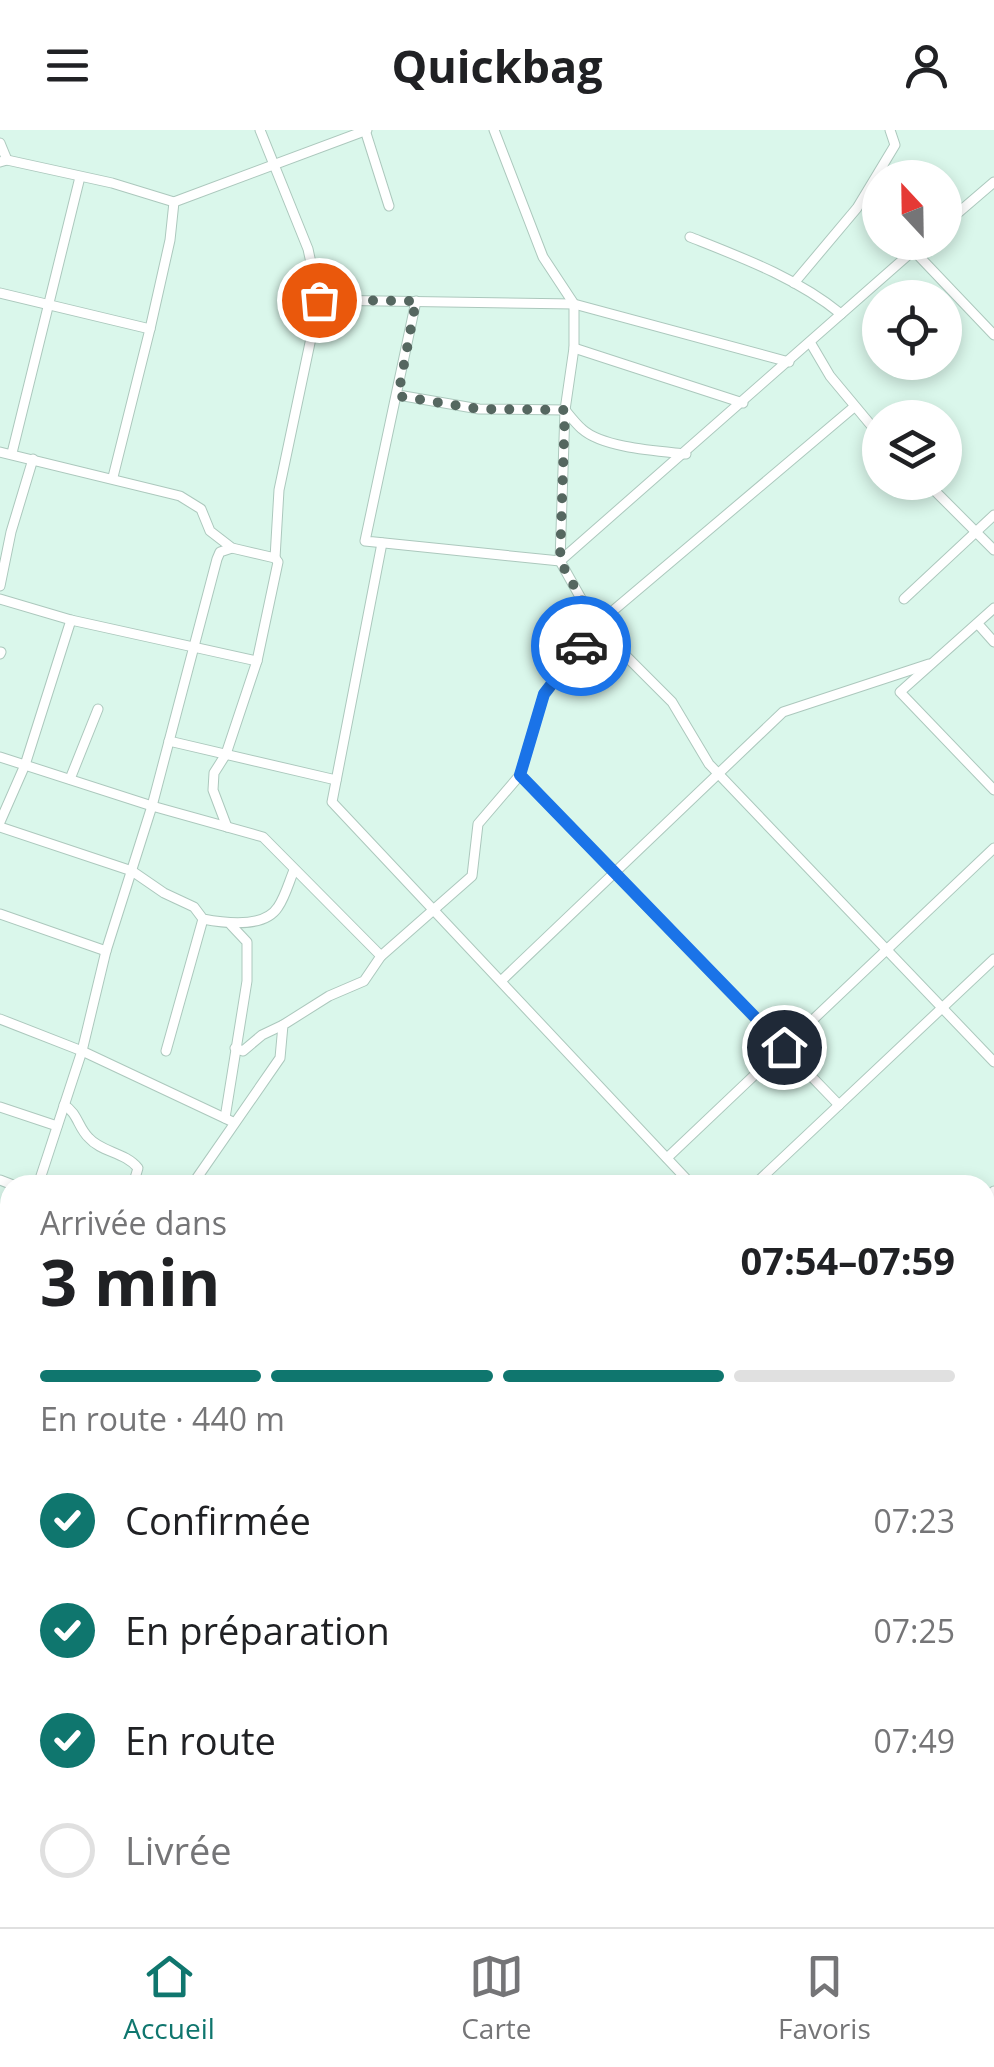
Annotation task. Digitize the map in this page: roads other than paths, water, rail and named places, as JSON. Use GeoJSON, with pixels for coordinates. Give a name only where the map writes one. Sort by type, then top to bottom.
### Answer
{"type":"FeatureCollection","features":[{"type":"Feature","properties":{"kind":"street"},"geometry":{"type":"LineString","coordinates":[[227,827],[212,790],[214,773],[226,754],[258,661],[278,568],[280,490],[292,418],[319,300],[308,248],[260,130]]}},
{"type":"Feature","properties":{"kind":"street"},"geometry":{"type":"LineString","coordinates":[[0,142],[3,161],[112,182],[174,202],[366,130],[389,206]]}},
{"type":"Feature","properties":{"kind":"street"},"geometry":{"type":"LineString","coordinates":[[494,130],[543,257],[574,304],[574,348],[565,410],[560,561],[597,627],[672,702],[718,774],[994,1062]]}},
{"type":"Feature","properties":{"kind":"street"},"geometry":{"type":"LineString","coordinates":[[794,282],[857,208],[895,145],[890,130]]}},
{"type":"Feature","properties":{"kind":"street"},"geometry":{"type":"LineString","coordinates":[[12,453],[80,177]]}},
{"type":"Feature","properties":{"kind":"street"},"geometry":{"type":"LineString","coordinates":[[962,209],[994,182]]}},
{"type":"Feature","properties":{"kind":"street"},"geometry":{"type":"LineString","coordinates":[[113,477],[170,240],[174,202]]}},
{"type":"Feature","properties":{"kind":"street"},"geometry":{"type":"LineString","coordinates":[[690,238],[794,282],[841,314]]}},
{"type":"Feature","properties":{"kind":"street"},"geometry":{"type":"LineString","coordinates":[[416,301],[366,541],[560,561],[904,260]]}},
{"type":"Feature","properties":{"kind":"street"},"geometry":{"type":"LineString","coordinates":[[923,260],[994,335]]}},
{"type":"Feature","properties":{"kind":"street"},"geometry":{"type":"LineString","coordinates":[[0,292],[150,329]]}},
{"type":"Feature","properties":{"kind":"street"},"geometry":{"type":"LineString","coordinates":[[319,300],[574,304],[789,362]]}},
{"type":"Feature","properties":{"kind":"street"},"geometry":{"type":"LineString","coordinates":[[810,342],[830,376],[862,416]]}},
{"type":"Feature","properties":{"kind":"street"},"geometry":{"type":"LineString","coordinates":[[574,348],[743,403]]}},
{"type":"Feature","properties":{"kind":"street"},"geometry":{"type":"LineString","coordinates":[[398,396],[479,409],[565,410],[583,431],[598,439],[686,454]]}},
{"type":"Feature","properties":{"kind":"street"},"geometry":{"type":"LineString","coordinates":[[235,1048],[243,1051],[262,1035],[329,996],[364,981],[381,956],[472,876],[478,824],[520,775],[544,694],[597,627],[854,407]]}},
{"type":"Feature","properties":{"kind":"street"},"geometry":{"type":"LineString","coordinates":[[0,452],[180,496],[201,509],[210,530],[232,548],[276,558]]}},
{"type":"Feature","properties":{"kind":"street"},"geometry":{"type":"LineString","coordinates":[[0,586],[6,531],[33,459]]}},
{"type":"Feature","properties":{"kind":"street"},"geometry":{"type":"LineString","coordinates":[[944,500],[994,550]]}},
{"type":"Feature","properties":{"kind":"street"},"geometry":{"type":"LineString","coordinates":[[904,599],[994,515]]}},
{"type":"Feature","properties":{"kind":"street"},"geometry":{"type":"LineString","coordinates":[[382,543],[332,802],[683,1175]]}},
{"type":"Feature","properties":{"kind":"street"},"geometry":{"type":"LineString","coordinates":[[41,1175],[82,1051],[106,951],[152,806],[217,558],[220,552],[232,548]]}},
{"type":"Feature","properties":{"kind":"street"},"geometry":{"type":"LineString","coordinates":[[0,599],[194,650],[258,661]]}},
{"type":"Feature","properties":{"kind":"street"},"geometry":{"type":"LineString","coordinates":[[994,608],[900,692],[994,790]]}},
{"type":"Feature","properties":{"kind":"street"},"geometry":{"type":"LineString","coordinates":[[71,620],[25,764],[0,825],[132,871],[164,894],[194,907],[203,919],[231,925],[277,911],[294,870]]}},
{"type":"Feature","properties":{"kind":"street"},"geometry":{"type":"LineString","coordinates":[[978,624],[994,642]]}},
{"type":"Feature","properties":{"kind":"street"},"geometry":{"type":"LineString","coordinates":[[501,982],[783,712],[929,664]]}},
{"type":"Feature","properties":{"kind":"street"},"geometry":{"type":"LineString","coordinates":[[70,780],[98,709]]}},
{"type":"Feature","properties":{"kind":"street"},"geometry":{"type":"LineString","coordinates":[[169,741],[336,780]]}},
{"type":"Feature","properties":{"kind":"street"},"geometry":{"type":"LineString","coordinates":[[0,756],[152,806],[263,837],[381,956]]}},
{"type":"Feature","properties":{"kind":"street"},"geometry":{"type":"LineString","coordinates":[[520,775],[839,1105]]}},
{"type":"Feature","properties":{"kind":"street"},"geometry":{"type":"LineString","coordinates":[[667,1158],[994,848]]}},
{"type":"Feature","properties":{"kind":"street"},"geometry":{"type":"LineString","coordinates":[[0,914],[106,951]]}},
{"type":"Feature","properties":{"kind":"street"},"geometry":{"type":"LineString","coordinates":[[166,1052],[203,919]]}},
{"type":"Feature","properties":{"kind":"street"},"geometry":{"type":"LineString","coordinates":[[229,1120],[235,1048],[247,982],[247,942],[231,925]]}},
{"type":"Feature","properties":{"kind":"street"},"geometry":{"type":"LineString","coordinates":[[765,1175],[994,959]]}},
{"type":"Feature","properties":{"kind":"street"},"geometry":{"type":"LineString","coordinates":[[0,1019],[82,1051],[229,1120]]}},
{"type":"Feature","properties":{"kind":"street"},"geometry":{"type":"LineString","coordinates":[[198,1175],[229,1120],[280,1058],[284,1025]]}},
{"type":"Feature","properties":{"kind":"street"},"geometry":{"type":"LineString","coordinates":[[64,1105],[72,1110],[90,1140],[132,1160],[138,1168],[136,1175]]}},
{"type":"Feature","properties":{"kind":"street"},"geometry":{"type":"LineString","coordinates":[[0,1107],[57,1126]]}}]}
